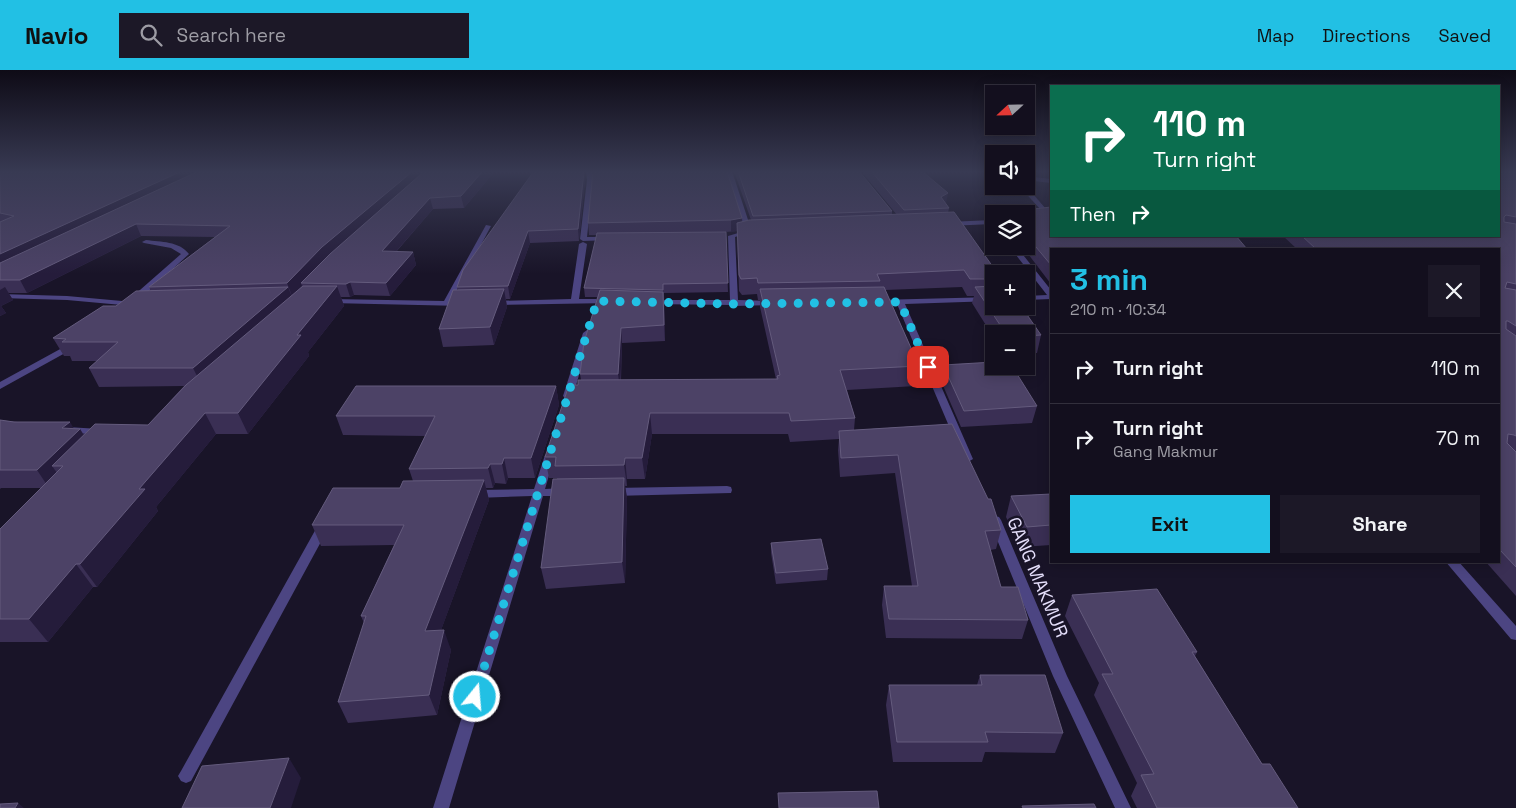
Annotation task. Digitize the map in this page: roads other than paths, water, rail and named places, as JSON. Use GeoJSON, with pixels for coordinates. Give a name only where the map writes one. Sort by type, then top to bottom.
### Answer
{"type":"FeatureCollection","features":[{"type":"Feature","properties":{"kind":"street"},"geometry":{"type":"LineString","coordinates":[[587,205],[582,239],[612,239]]}},
{"type":"Feature","properties":{"kind":"street"},"geometry":{"type":"LineString","coordinates":[[740,205],[749,232]]}},
{"type":"Feature","properties":{"kind":"street"},"geometry":{"type":"LineString","coordinates":[[1035,216],[1041,214],[1044,210],[1040,205]]}},
{"type":"Feature","properties":{"kind":"street"},"geometry":{"type":"LineString","coordinates":[[937,224],[985,223]]}},
{"type":"Feature","properties":{"kind":"street"},"geometry":{"type":"LineString","coordinates":[[446,304],[488,226]]}},
{"type":"Feature","properties":{"kind":"street"},"geometry":{"type":"LineString","coordinates":[[721,236],[758,231]]}},
{"type":"Feature","properties":{"kind":"street"},"geometry":{"type":"LineString","coordinates":[[731,236],[734,304]]}},
{"type":"Feature","properties":{"kind":"street"},"geometry":{"type":"LineString","coordinates":[[115,315],[185,254],[183,250],[176,247],[146,242]]}},
{"type":"Feature","properties":{"kind":"street"},"geometry":{"type":"LineString","coordinates":[[575,301],[583,244]]}},
{"type":"Feature","properties":{"kind":"street"},"geometry":{"type":"LineString","coordinates":[[1019,255],[1050,295]]}},
{"type":"Feature","properties":{"kind":"street"},"geometry":{"type":"LineString","coordinates":[[0,296],[67,298],[139,304]]}},
{"type":"Feature","properties":{"kind":"street"},"geometry":{"type":"LineString","coordinates":[[1035,297],[1050,296]]}},
{"type":"Feature","properties":{"kind":"street"},"geometry":{"type":"LineString","coordinates":[[872,302],[985,299]]}},
{"type":"Feature","properties":{"kind":"street"},"geometry":{"type":"LineString","coordinates":[[317,301],[466,304]]}},
{"type":"Feature","properties":{"kind":"street"},"geometry":{"type":"LineString","coordinates":[[486,303],[575,301],[594,310],[616,302]]}},
{"type":"Feature","properties":{"kind":"street"},"geometry":{"type":"LineString","coordinates":[[646,302],[778,303]]}},
{"type":"Feature","properties":{"kind":"street"},"geometry":{"type":"LineString","coordinates":[[900,302],[972,468]]}},
{"type":"Feature","properties":{"kind":"street"},"geometry":{"type":"LineString","coordinates":[[564,411],[594,310]]}},
{"type":"Feature","properties":{"kind":"street"},"geometry":{"type":"LineString","coordinates":[[0,386],[29,372],[80,341]]}},
{"type":"Feature","properties":{"kind":"street"},"geometry":{"type":"LineString","coordinates":[[55,430],[113,432],[100,446]]}},
{"type":"Feature","properties":{"kind":"street"},"geometry":{"type":"LineString","coordinates":[[441,808],[553,448]]}},
{"type":"Feature","properties":{"kind":"street"},"geometry":{"type":"LineString","coordinates":[[598,492],[728,490]]}},
{"type":"Feature","properties":{"kind":"street"},"geometry":{"type":"LineString","coordinates":[[469,494],[579,492]]}},
{"type":"Feature","properties":{"kind":"street","name":"GANG MAKMUR"},"geometry":{"type":"LineString","coordinates":[[991,512],[1021,579],[1060,676],[1123,808]]}},
{"type":"Feature","properties":{"kind":"street"},"geometry":{"type":"LineString","coordinates":[[186,776],[328,518]]}},
{"type":"Feature","properties":{"kind":"street"},"geometry":{"type":"LineString","coordinates":[[1453,563],[1516,635]]}}]}
